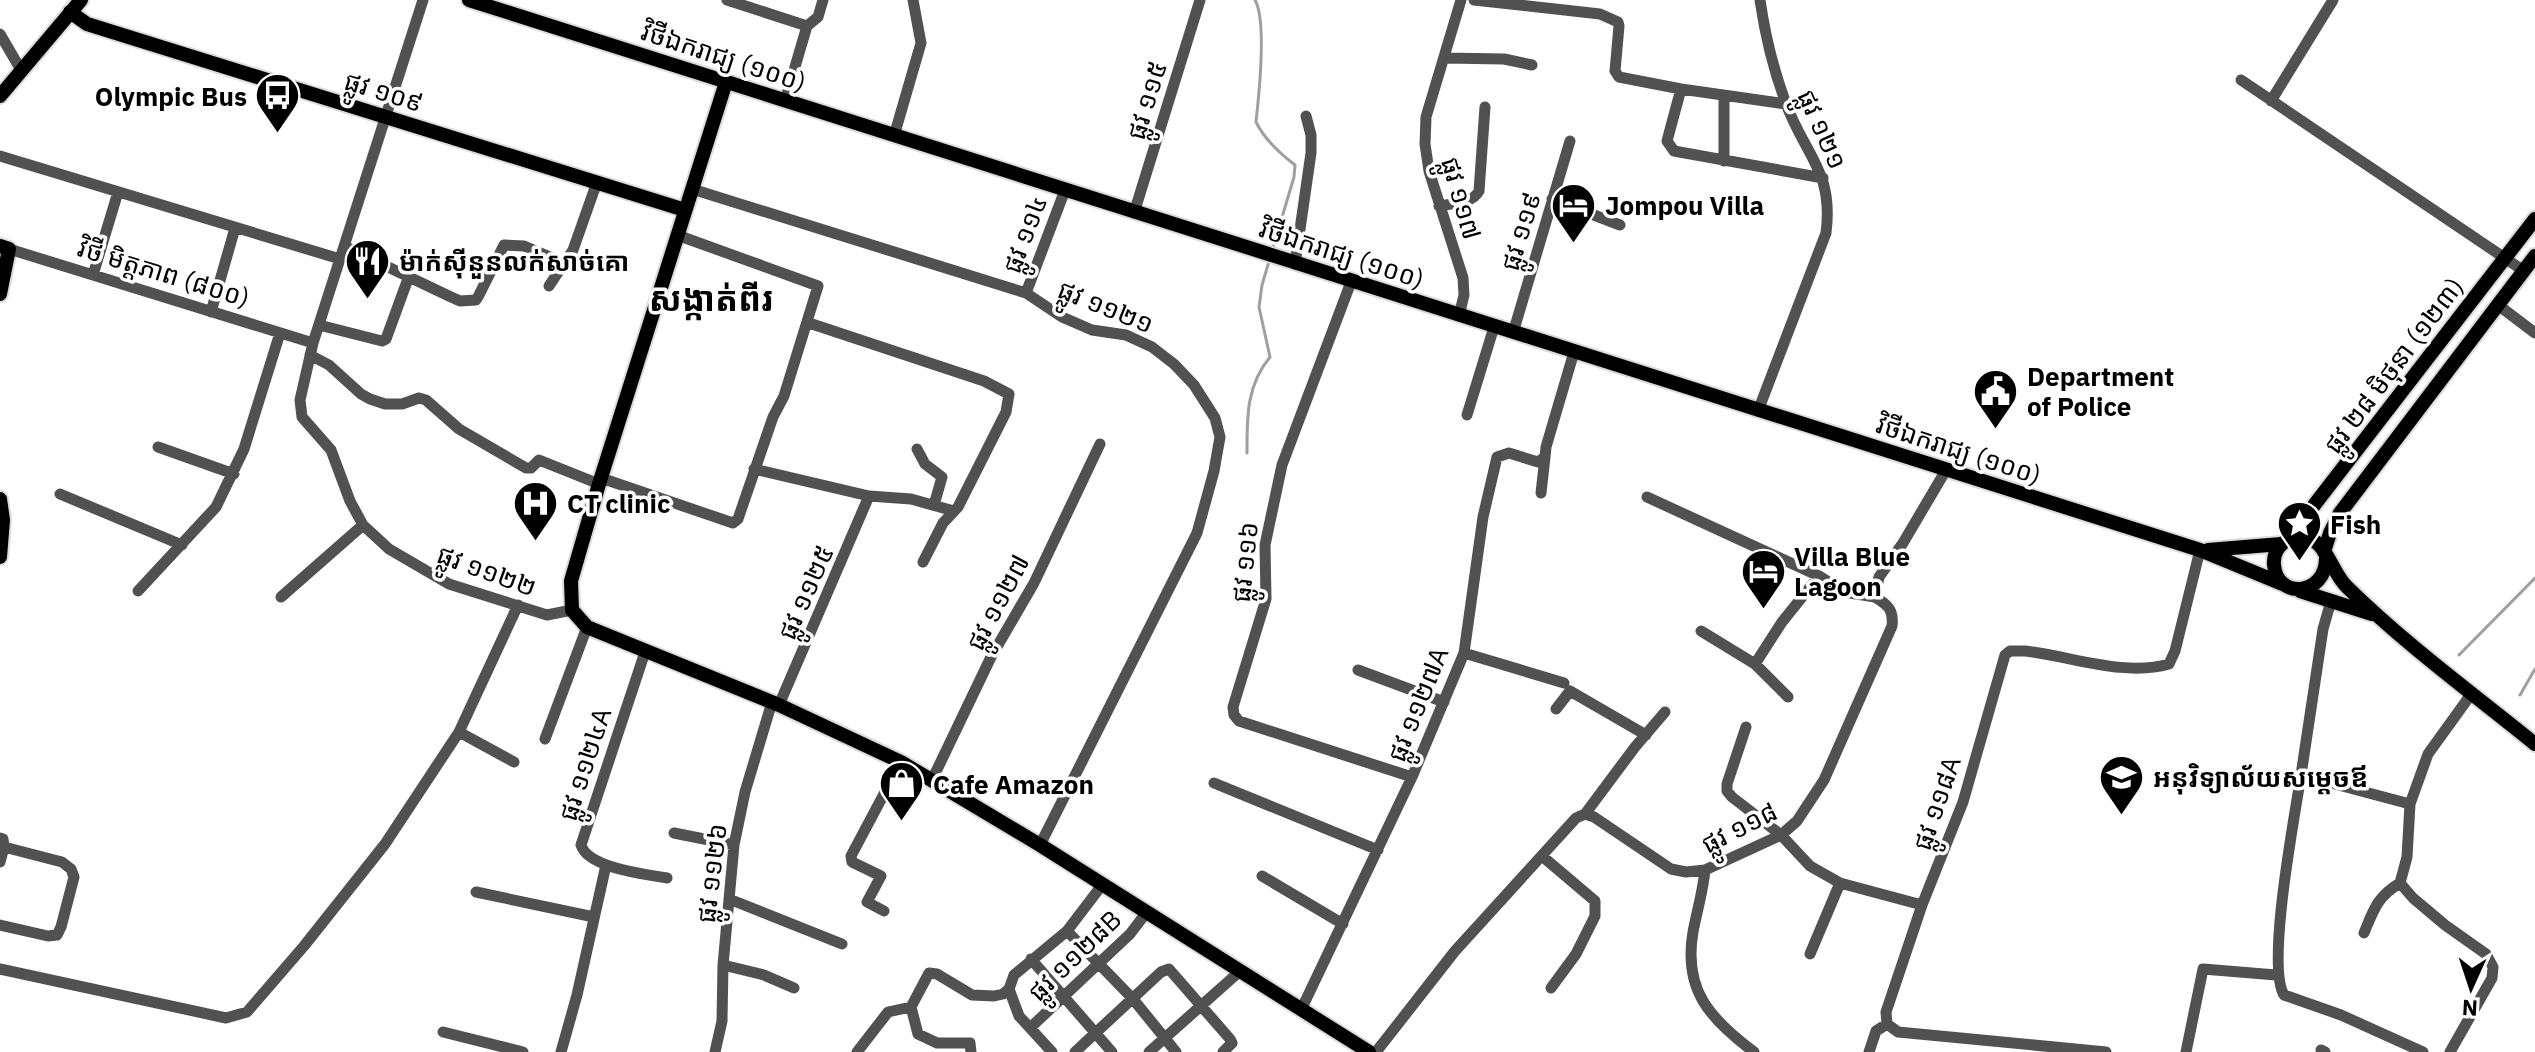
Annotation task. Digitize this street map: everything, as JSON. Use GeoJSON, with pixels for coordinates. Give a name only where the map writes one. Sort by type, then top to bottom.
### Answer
{"type":"FeatureCollection","features":[{"type":"Feature","properties":{"kind":"main road"},"geometry":{"type":"LineString","coordinates":[[0,96],[81,0]]}},
{"type":"Feature","properties":{"kind":"main road","name":"វិថីឯករាជ្យ (១០០)"},"geometry":{"type":"LineString","coordinates":[[469,0],[2200,550]]}},
{"type":"Feature","properties":{"kind":"main road","name":"ផ្លូវ ១០៩"},"geometry":{"type":"LineString","coordinates":[[70,12],[87,24],[685,210]]}},
{"type":"Feature","properties":{"kind":"main road"},"geometry":{"type":"LineString","coordinates":[[726,82],[600,481],[571,581],[572,610],[587,627],[775,704],[901,762],[1040,845],[1369,1052]]}},
{"type":"Feature","properties":{"kind":"main road","name":"ផ្លូវ ២៨ មិថុនា (១២៣)"},"geometry":{"type":"LineString","coordinates":[[2285,542],[2331,487],[2535,219]]}},
{"type":"Feature","properties":{"kind":"main road"},"geometry":{"type":"LineString","coordinates":[[0,294],[4,248]]}},
{"type":"Feature","properties":{"kind":"main road"},"geometry":{"type":"LineString","coordinates":[[2285,542],[2274,556],[2279,579],[2289,586],[2304,589],[2317,583],[2326,569],[2325,555],[2330,533],[2350,499],[2535,256]]}},
{"type":"Feature","properties":{"kind":"main road"},"geometry":{"type":"LineString","coordinates":[[2331,487],[2350,499]]}},
{"type":"Feature","properties":{"kind":"main road"},"geometry":{"type":"LineString","coordinates":[[0,499],[3,520],[3,550],[0,557]]}},
{"type":"Feature","properties":{"kind":"main road"},"geometry":{"type":"LineString","coordinates":[[2200,550],[2240,550],[2306,537],[2319,544],[2343,583],[2376,615],[2535,744]]}},
{"type":"Feature","properties":{"kind":"main road"},"geometry":{"type":"LineString","coordinates":[[2200,550],[2289,586],[2376,615]]}},
{"type":"Feature","properties":{"kind":"street","name":"ផ្លូវ ១១២២"},"geometry":{"type":"LineString","coordinates":[[423,0],[311,349],[300,400],[302,417],[331,450],[350,501],[363,525],[389,549],[449,584],[547,615],[572,610]]}},
{"type":"Feature","properties":{"kind":"street"},"geometry":{"type":"LineString","coordinates":[[727,0],[807,26]]}},
{"type":"Feature","properties":{"kind":"street"},"geometry":{"type":"LineString","coordinates":[[785,101],[807,26],[818,17],[823,0]]}},
{"type":"Feature","properties":{"kind":"street"},"geometry":{"type":"LineString","coordinates":[[894,136],[921,43],[913,0]]}},
{"type":"Feature","properties":{"kind":"street","name":"ផ្លូវ ១១៥"},"geometry":{"type":"LineString","coordinates":[[1134,213],[1200,0]]}},
{"type":"Feature","properties":{"kind":"street","name":"ផ្លូវ ១១៧"},"geometry":{"type":"LineString","coordinates":[[1459,316],[1464,295],[1463,278],[1429,171],[1425,144],[1426,117],[1461,0]]}},
{"type":"Feature","properties":{"kind":"street"},"geometry":{"type":"LineString","coordinates":[[1474,0],[1613,18],[1619,26],[1616,75],[1681,89],[1786,104]]}},
{"type":"Feature","properties":{"kind":"street","name":"ផ្លូវ ១២១"},"geometry":{"type":"LineString","coordinates":[[1758,411],[1826,233],[1828,212],[1823,178],[1786,104],[1765,36],[1760,0]]}},
{"type":"Feature","properties":{"kind":"street"},"geometry":{"type":"LineString","coordinates":[[2271,101],[2333,0]]}},
{"type":"Feature","properties":{"kind":"street"},"geometry":{"type":"LineString","coordinates":[[0,34],[21,70]]}},
{"type":"Feature","properties":{"kind":"street"},"geometry":{"type":"LineString","coordinates":[[1445,58],[1504,59],[1532,65]]}},
{"type":"Feature","properties":{"kind":"street"},"geometry":{"type":"LineString","coordinates":[[2241,80],[2524,271]]}},
{"type":"Feature","properties":{"kind":"street"},"geometry":{"type":"LineString","coordinates":[[1681,89],[1667,141],[1669,148],[1823,178]]}},
{"type":"Feature","properties":{"kind":"street"},"geometry":{"type":"LineString","coordinates":[[1724,96],[1724,161]]}},
{"type":"Feature","properties":{"kind":"street"},"geometry":{"type":"LineString","coordinates":[[1439,206],[1470,200],[1479,191],[1485,107]]}},
{"type":"Feature","properties":{"kind":"street"},"geometry":{"type":"LineString","coordinates":[[1288,262],[1311,153],[1311,135],[1306,116]]}},
{"type":"Feature","properties":{"kind":"street","name":"ផ្លូវ ១១៩"},"geometry":{"type":"LineString","coordinates":[[1513,333],[1570,141]]}},
{"type":"Feature","properties":{"kind":"street"},"geometry":{"type":"LineString","coordinates":[[0,156],[340,259]]}},
{"type":"Feature","properties":{"kind":"street"},"geometry":{"type":"LineString","coordinates":[[549,286],[579,234],[597,182]]}},
{"type":"Feature","properties":{"kind":"street","name":"ផ្លូវ ១១២១"},"geometry":{"type":"LineString","coordinates":[[692,189],[1026,293],[1062,317],[1092,330],[1126,335],[1152,347],[1174,364],[1194,385],[1215,418],[1220,437],[1197,533],[1040,845]]}},
{"type":"Feature","properties":{"kind":"street","name":"ផ្លូវ ១១៤"},"geometry":{"type":"LineString","coordinates":[[1026,293],[1065,190]]}},
{"type":"Feature","properties":{"kind":"street"},"geometry":{"type":"LineString","coordinates":[[93,275],[118,192]]}},
{"type":"Feature","properties":{"kind":"street"},"geometry":{"type":"LineString","coordinates":[[1552,199],[1620,225]]}},
{"type":"Feature","properties":{"kind":"street"},"geometry":{"type":"LineString","coordinates":[[211,312],[235,228]]}},
{"type":"Feature","properties":{"kind":"street"},"geometry":{"type":"LineString","coordinates":[[600,481],[733,523],[738,519],[809,323],[818,286],[677,235]]}},
{"type":"Feature","properties":{"kind":"street"},"geometry":{"type":"LineString","coordinates":[[344,246],[451,297],[469,302],[476,300],[504,245],[524,246],[564,263]]}},
{"type":"Feature","properties":{"kind":"street","name":"វិថី មិត្តភាព (៨០០)"},"geometry":{"type":"LineString","coordinates":[[4,248],[280,333],[311,349],[370,399],[385,404],[402,404],[423,398],[459,429],[526,468],[531,468],[539,460],[600,481]]}},
{"type":"Feature","properties":{"kind":"street"},"geometry":{"type":"LineString","coordinates":[[319,325],[382,341],[386,339],[409,276]]}},
{"type":"Feature","properties":{"kind":"street","name":"ផ្លូវ ១១៦"},"geometry":{"type":"LineString","coordinates":[[1351,282],[1282,465],[1265,545],[1266,599],[1233,707],[1239,721],[1412,777]]}},
{"type":"Feature","properties":{"kind":"street"},"geometry":{"type":"LineString","coordinates":[[2498,305],[2535,333]]}},
{"type":"Feature","properties":{"kind":"street"},"geometry":{"type":"LineString","coordinates":[[809,323],[984,381],[1009,394],[1006,412],[958,507],[943,523],[923,562]]}},
{"type":"Feature","properties":{"kind":"street"},"geometry":{"type":"LineString","coordinates":[[1467,415],[1494,327]]}},
{"type":"Feature","properties":{"kind":"street"},"geometry":{"type":"LineString","coordinates":[[138,591],[216,507],[234,474],[280,333]]}},
{"type":"Feature","properties":{"kind":"street"},"geometry":{"type":"LineString","coordinates":[[1541,493],[1545,457],[1574,352]]}},
{"type":"Feature","properties":{"kind":"street","name":"ផ្លូវ ១១២៧"},"geometry":{"type":"LineString","coordinates":[[932,780],[991,657],[1034,583],[1100,444]]}},
{"type":"Feature","properties":{"kind":"street"},"geometry":{"type":"LineString","coordinates":[[158,447],[234,474]]}},
{"type":"Feature","properties":{"kind":"street"},"geometry":{"type":"LineString","coordinates":[[917,449],[925,464],[942,477],[934,505]]}},
{"type":"Feature","properties":{"kind":"street","name":"ផ្លូវ ១១២៧A"},"geometry":{"type":"LineString","coordinates":[[1301,1010],[1412,777],[1464,653],[1483,517],[1497,457],[1509,453],[1538,462],[1545,457]]}},
{"type":"Feature","properties":{"kind":"street"},"geometry":{"type":"LineString","coordinates":[[754,469],[869,496],[911,499],[954,511]]}},
{"type":"Feature","properties":{"kind":"street"},"geometry":{"type":"LineString","coordinates":[[1647,497],[1819,576],[1844,592],[1875,597],[1879,577],[1946,470]]}},
{"type":"Feature","properties":{"kind":"street"},"geometry":{"type":"LineString","coordinates":[[60,494],[182,545]]}},
{"type":"Feature","properties":{"kind":"street","name":"ផ្លូវ ១១២៥"},"geometry":{"type":"LineString","coordinates":[[775,704],[869,496]]}},
{"type":"Feature","properties":{"kind":"street"},"geometry":{"type":"LineString","coordinates":[[281,597],[363,525]]}},
{"type":"Feature","properties":{"kind":"street","name":"ផ្លូវ ១១៨A"},"geometry":{"type":"LineString","coordinates":[[1887,1024],[1886,1012],[1922,905],[1963,802],[2005,655],[2010,651],[2036,652],[2126,667],[2169,664],[2200,550]]}},
{"type":"Feature","properties":{"kind":"street"},"geometry":{"type":"LineString","coordinates":[[1755,664],[1782,622],[1819,576]]}},
{"type":"Feature","properties":{"kind":"street","name":"ផ្លូវ ១១៨"},"geometry":{"type":"LineString","coordinates":[[1585,814],[1671,869],[1686,872],[1705,870],[1781,835],[1797,821],[1824,780],[1892,626],[1893,616],[1888,605],[1875,597]]}},
{"type":"Feature","properties":{"kind":"street"},"geometry":{"type":"LineString","coordinates":[[2331,601],[2323,629],[2281,910],[2278,973],[2284,995],[2341,1015],[2423,1052]]}},
{"type":"Feature","properties":{"kind":"street"},"geometry":{"type":"LineString","coordinates":[[0,969],[226,1018],[247,1012],[385,844],[459,732],[518,605]]}},
{"type":"Feature","properties":{"kind":"street"},"geometry":{"type":"LineString","coordinates":[[545,739],[587,627]]}},
{"type":"Feature","properties":{"kind":"street"},"geometry":{"type":"LineString","coordinates":[[1701,631],[1755,664],[1788,697]]}},
{"type":"Feature","properties":{"kind":"street","name":"ផ្លូវ ១១២៤A"},"geometry":{"type":"LineString","coordinates":[[606,865],[584,853],[581,845],[645,652]]}},
{"type":"Feature","properties":{"kind":"street"},"geometry":{"type":"LineString","coordinates":[[1464,653],[1564,683]]}},
{"type":"Feature","properties":{"kind":"street"},"geometry":{"type":"LineString","coordinates":[[1358,670],[1444,702]]}},
{"type":"Feature","properties":{"kind":"street"},"geometry":{"type":"LineString","coordinates":[[1556,709],[1570,691],[1646,735]]}},
{"type":"Feature","properties":{"kind":"street"},"geometry":{"type":"LineString","coordinates":[[2364,933],[2378,901],[2400,883],[2407,857],[2410,804],[2428,754],[2472,693]]}},
{"type":"Feature","properties":{"kind":"street","name":"ផ្លូវ ១១២៦"},"geometry":{"type":"LineString","coordinates":[[715,1052],[722,1021],[723,965],[734,845],[745,792],[775,704]]}},
{"type":"Feature","properties":{"kind":"street"},"geometry":{"type":"LineString","coordinates":[[1376,1052],[1455,951],[1576,818],[1585,814],[1665,712]]}},
{"type":"Feature","properties":{"kind":"street"},"geometry":{"type":"LineString","coordinates":[[1746,727],[1729,771],[1727,791],[1781,835],[1810,866],[1840,883],[1922,905]]}},
{"type":"Feature","properties":{"kind":"street"},"geometry":{"type":"LineString","coordinates":[[459,732],[514,762]]}},
{"type":"Feature","properties":{"kind":"street"},"geometry":{"type":"LineString","coordinates":[[884,911],[867,902],[881,876],[852,862],[851,856],[901,762]]}},
{"type":"Feature","properties":{"kind":"street"},"geometry":{"type":"LineString","coordinates":[[2301,775],[2410,804]]}},
{"type":"Feature","properties":{"kind":"street"},"geometry":{"type":"LineString","coordinates":[[1214,783],[1378,850]]}},
{"type":"Feature","properties":{"kind":"street"},"geometry":{"type":"LineString","coordinates":[[674,833],[734,845]]}},
{"type":"Feature","properties":{"kind":"street"},"geometry":{"type":"LineString","coordinates":[[0,862],[2,843],[62,862],[71,869],[74,877],[57,935],[48,936],[0,925]]}},
{"type":"Feature","properties":{"kind":"street"},"geometry":{"type":"LineString","coordinates":[[1542,856],[1595,901],[1596,909],[1576,954],[1551,988]]}},
{"type":"Feature","properties":{"kind":"street"},"geometry":{"type":"LineString","coordinates":[[561,1052],[606,865],[667,878]]}},
{"type":"Feature","properties":{"kind":"street"},"geometry":{"type":"LineString","coordinates":[[1705,870],[1703,896],[1693,932],[1691,967],[1698,995],[1734,1038],[1754,1052]]}},
{"type":"Feature","properties":{"kind":"street"},"geometry":{"type":"LineString","coordinates":[[1262,876],[1343,924]]}},
{"type":"Feature","properties":{"kind":"street"},"geometry":{"type":"LineString","coordinates":[[1810,954],[1840,883]]}},
{"type":"Feature","properties":{"kind":"street"},"geometry":{"type":"LineString","coordinates":[[2400,883],[2445,925],[2486,954],[2493,967],[2492,978],[2450,1052]]}},
{"type":"Feature","properties":{"kind":"street"},"geometry":{"type":"LineString","coordinates":[[971,1052],[970,1043],[937,1043],[918,1034],[911,1007],[929,973],[937,974],[972,995],[1003,994],[1009,989],[1014,975],[1067,931],[1102,885]]}},
{"type":"Feature","properties":{"kind":"street"},"geometry":{"type":"LineString","coordinates":[[476,892],[594,917]]}},
{"type":"Feature","properties":{"kind":"street"},"geometry":{"type":"LineString","coordinates":[[729,899],[842,944]]}},
{"type":"Feature","properties":{"kind":"street","name":"ផ្លូវ ១១២៨B"},"geometry":{"type":"LineString","coordinates":[[1031,1027],[1130,934],[1146,913]]}},
{"type":"Feature","properties":{"kind":"street"},"geometry":{"type":"LineString","coordinates":[[1067,931],[1133,999],[1176,1052]]}},
{"type":"Feature","properties":{"kind":"street"},"geometry":{"type":"LineString","coordinates":[[1031,959],[1112,1052]]}},
{"type":"Feature","properties":{"kind":"street"},"geometry":{"type":"LineString","coordinates":[[723,965],[764,975],[794,988]]}},
{"type":"Feature","properties":{"kind":"street"},"geometry":{"type":"LineString","coordinates":[[1075,1052],[1161,972],[1169,969],[1232,1043],[1223,1052]]}},
{"type":"Feature","properties":{"kind":"street"},"geometry":{"type":"LineString","coordinates":[[2186,1052],[2203,969],[2278,973]]}},
{"type":"Feature","properties":{"kind":"street"},"geometry":{"type":"LineString","coordinates":[[1149,1052],[1239,972]]}},
{"type":"Feature","properties":{"kind":"street"},"geometry":{"type":"LineString","coordinates":[[1009,989],[1015,1008],[1052,1052]]}},
{"type":"Feature","properties":{"kind":"street"},"geometry":{"type":"LineString","coordinates":[[857,1052],[888,1012],[911,1007]]}},
{"type":"Feature","properties":{"kind":"street"},"geometry":{"type":"LineString","coordinates":[[1869,1052],[1876,1031],[1887,1024],[1898,1032],[2010,1048],[2106,1052]]}},
{"type":"Feature","properties":{"kind":"street"},"geometry":{"type":"LineString","coordinates":[[443,1032],[523,1052]]}},
{"type":"Feature","properties":{"kind":"waterway"},"geometry":{"type":"LineString","coordinates":[[1255,0],[1261,24],[1256,122],[1273,146],[1295,165],[1272,251]]}},
{"type":"Feature","properties":{"kind":"waterway"},"geometry":{"type":"LineString","coordinates":[[1247,453],[1252,391],[1270,357],[1259,307],[1270,258]]}},
{"type":"Feature","properties":{"kind":"waterway"},"geometry":{"type":"LineString","coordinates":[[2459,655],[2535,578]]}},
{"type":"Feature","properties":{"kind":"waterway"},"geometry":{"type":"LineString","coordinates":[[2520,695],[2535,669]]}},
{"type":"Feature","properties":{"kind":"place","name":"Olympic Bus"},"geometry":{"type":"Point","coordinates":[278,135]}},
{"type":"Feature","properties":{"kind":"place","name":"Jompou Villa"},"geometry":{"type":"Point","coordinates":[1574,244]}},
{"type":"Feature","properties":{"kind":"place","name":"ម៉ាក់សុីនួនលក់សាច់គោ"},"geometry":{"type":"Point","coordinates":[368,300]}},
{"type":"Feature","properties":{"kind":"place","name":"Department of Police"},"geometry":{"type":"Point","coordinates":[1996,430]}},
{"type":"Feature","properties":{"kind":"place","name":"CT clinic"},"geometry":{"type":"Point","coordinates":[536,542]}},
{"type":"Feature","properties":{"kind":"place","name":"Fish"},"geometry":{"type":"Point","coordinates":[2299,563]}},
{"type":"Feature","properties":{"kind":"place","name":"Villa Blue Lagoon"},"geometry":{"type":"Point","coordinates":[1763,610]}},
{"type":"Feature","properties":{"kind":"place","name":"អនុវិទ្យាល័យសម្តេចឪ"},"geometry":{"type":"Point","coordinates":[2122,816]}},
{"type":"Feature","properties":{"kind":"place","name":"Cafe Amazon"},"geometry":{"type":"Point","coordinates":[902,823]}},
{"type":"Feature","properties":{"kind":"district","name":"សង្កាត់ពីរ"},"geometry":{"type":"Point","coordinates":[711,298]}}]}
